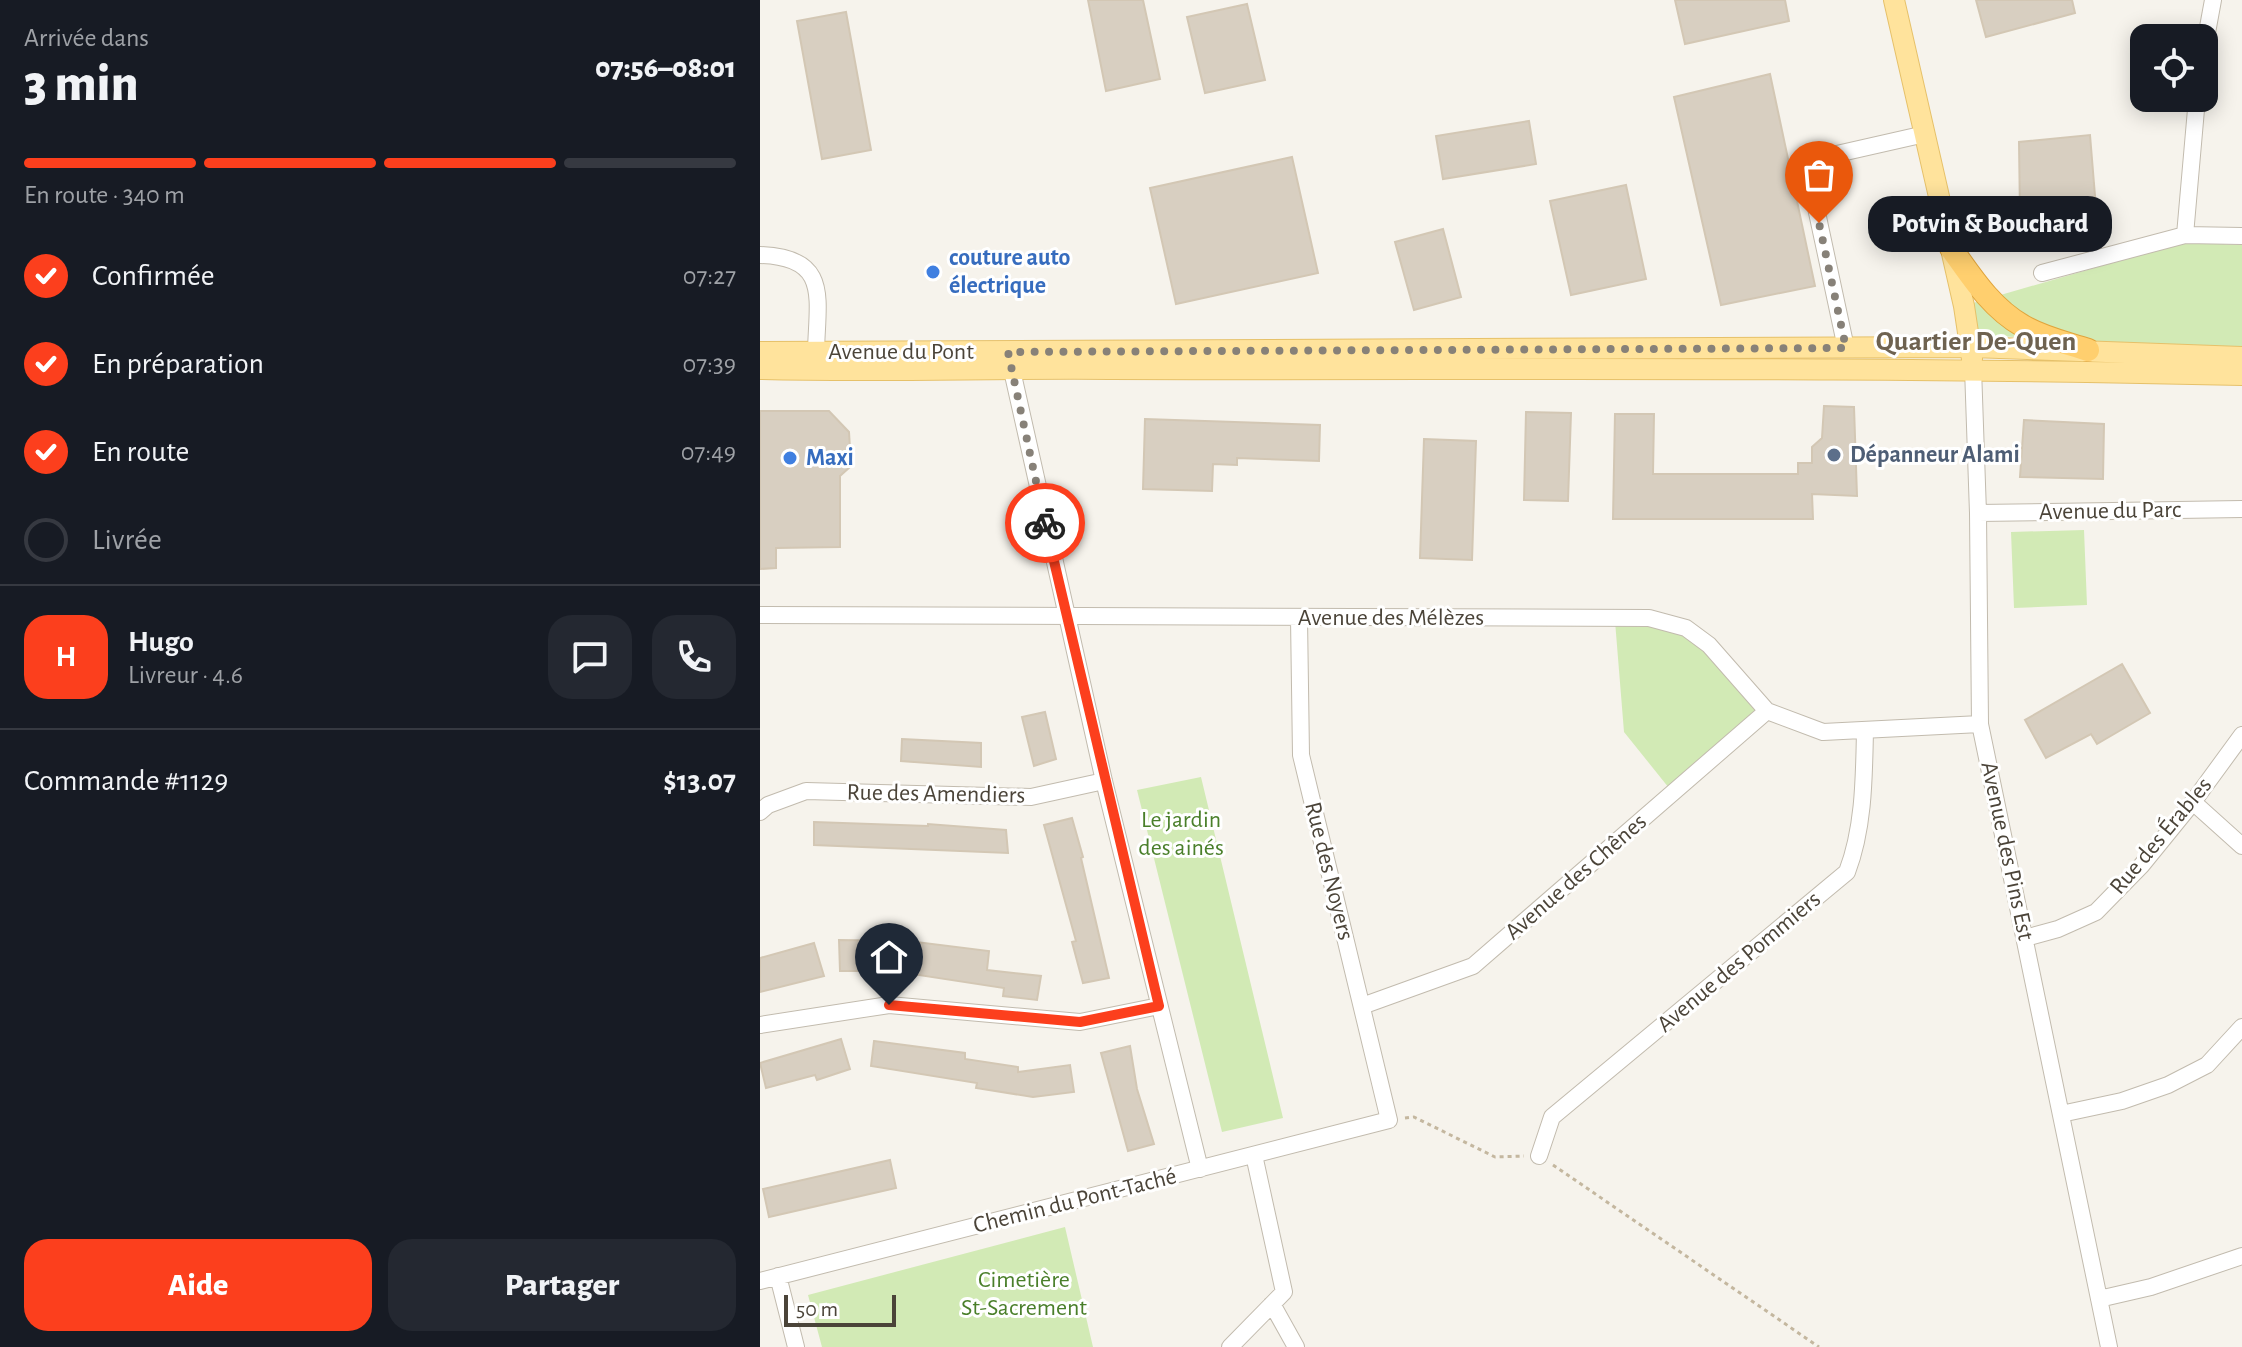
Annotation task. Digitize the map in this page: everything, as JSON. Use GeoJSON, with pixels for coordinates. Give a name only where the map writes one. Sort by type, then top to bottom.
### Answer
{"type":"FeatureCollection","features":[{"type":"Feature","properties":{"kind":"highway"},"geometry":{"type":"LineString","coordinates":[[1951,248],[1981,290],[2004,313],[2023,327],[2088,350]]}},
{"type":"Feature","properties":{"kind":"main road","name":"Avenue des Pins Est"},"geometry":{"type":"LineString","coordinates":[[1894,0],[1951,248],[1972,347],[1973,368]]}},
{"type":"Feature","properties":{"kind":"main road","name":"Avenue du Pont"},"geometry":{"type":"LineString","coordinates":[[760,369],[844,371],[1009,360],[1846,348],[1972,347],[2242,357]]}},
{"type":"Feature","properties":{"kind":"main road","name":"Avenue du Pont"},"geometry":{"type":"LineString","coordinates":[[760,352],[1009,360],[1973,368],[2242,375]]}},
{"type":"Feature","properties":{"kind":"street"},"geometry":{"type":"LineString","coordinates":[[2209,24],[2213,0]]}},
{"type":"Feature","properties":{"kind":"street"},"geometry":{"type":"LineString","coordinates":[[2185,235],[2196,112]]}},
{"type":"Feature","properties":{"kind":"street"},"geometry":{"type":"LineString","coordinates":[[1846,348],[1806,161],[1925,134]]}},
{"type":"Feature","properties":{"kind":"street"},"geometry":{"type":"LineString","coordinates":[[2042,273],[2185,235],[2242,236]]}},
{"type":"Feature","properties":{"kind":"street"},"geometry":{"type":"LineString","coordinates":[[760,255],[779,256],[806,267],[817,284],[816,352]]}},
{"type":"Feature","properties":{"kind":"street"},"geometry":{"type":"LineString","coordinates":[[1009,360],[1104,781],[1200,1169]]}},
{"type":"Feature","properties":{"kind":"street","name":"Avenue des Pins Est"},"geometry":{"type":"LineString","coordinates":[[1973,368],[1980,724],[2109,1347]]}},
{"type":"Feature","properties":{"kind":"street","name":"Avenue du Parc"},"geometry":{"type":"LineString","coordinates":[[1978,513],[2242,509]]}},
{"type":"Feature","properties":{"kind":"street","name":"Avenue des Mélèzes"},"geometry":{"type":"LineString","coordinates":[[760,615],[1649,618],[1686,628],[1709,645],[1767,711],[1823,732],[1980,724]]}},
{"type":"Feature","properties":{"kind":"street","name":"Rue des Noyers"},"geometry":{"type":"LineString","coordinates":[[1299,618],[1301,755],[1389,1120]]}},
{"type":"Feature","properties":{"kind":"street","name":"Avenue des Chênes"},"geometry":{"type":"LineString","coordinates":[[1362,1006],[1473,966],[1767,711]]}},
{"type":"Feature","properties":{"kind":"street","name":"Avenue des Pommiers"},"geometry":{"type":"LineString","coordinates":[[1539,1156],[1552,1117],[1847,872],[1853,855],[1863,789],[1865,730]]}},
{"type":"Feature","properties":{"kind":"street","name":"Rue des Érables"},"geometry":{"type":"LineString","coordinates":[[2025,938],[2058,929],[2096,912],[2141,866],[2242,735]]}},
{"type":"Feature","properties":{"kind":"street","name":"Rue des Amendiers"},"geometry":{"type":"LineString","coordinates":[[764,808],[806,791],[1031,797],[1104,781]]}},
{"type":"Feature","properties":{"kind":"street"},"geometry":{"type":"LineString","coordinates":[[2193,802],[2242,846]]}},
{"type":"Feature","properties":{"kind":"street"},"geometry":{"type":"LineString","coordinates":[[760,1025],[889,1005],[1080,1022],[1159,1006]]}},
{"type":"Feature","properties":{"kind":"street"},"geometry":{"type":"LineString","coordinates":[[2061,1114],[2122,1101],[2168,1085],[2207,1065],[2242,1027]]}},
{"type":"Feature","properties":{"kind":"street","name":"Chemin du Pont-Taché"},"geometry":{"type":"LineString","coordinates":[[760,1281],[1389,1120]]}},
{"type":"Feature","properties":{"kind":"street"},"geometry":{"type":"LineString","coordinates":[[1230,1347],[1284,1292],[1254,1155]]}},
{"type":"Feature","properties":{"kind":"street"},"geometry":{"type":"LineString","coordinates":[[2099,1299],[2151,1287],[2242,1256]]}},
{"type":"Feature","properties":{"kind":"street"},"geometry":{"type":"LineString","coordinates":[[778,1276],[796,1347]]}},
{"type":"Feature","properties":{"kind":"street"},"geometry":{"type":"LineString","coordinates":[[1272,1304],[1296,1347]]}},
{"type":"Feature","properties":{"kind":"path"},"geometry":{"type":"LineString","coordinates":[[1389,1120],[1414,1117],[1495,1157],[1539,1156],[1819,1347]]}},
{"type":"Feature","properties":{"kind":"green space"},"geometry":{"type":"Polygon","coordinates":[[[2184,242],[2242,245],[2242,349],[1979,335],[1973,303],[2184,242]]]}},
{"type":"Feature","properties":{"kind":"green space"},"geometry":{"type":"Polygon","coordinates":[[[2084,530],[2087,605],[2014,608],[2011,532],[2084,530]]]}},
{"type":"Feature","properties":{"kind":"green space"},"geometry":{"type":"Polygon","coordinates":[[[1615,621],[1686,628],[1764,710],[1673,793],[1624,732],[1615,621]]]}},
{"type":"Feature","properties":{"kind":"green space","name":"Le jardin des ainés"},"geometry":{"type":"Polygon","coordinates":[[[1201,777],[1283,1118],[1222,1132],[1137,790],[1201,777]]]}},
{"type":"Feature","properties":{"kind":"green space","name":"Cimetière St-Sacrement"},"geometry":{"type":"Polygon","coordinates":[[[1065,1227],[1093,1347],[822,1347],[808,1295],[1065,1227]]]}},
{"type":"Feature","properties":{"kind":"building"},"geometry":{"type":"Polygon","coordinates":[[[1088,0],[1143,0],[1160,79],[1106,91],[1088,0]]]}},
{"type":"Feature","properties":{"kind":"building"},"geometry":{"type":"Polygon","coordinates":[[[1675,0],[1785,0],[1789,21],[1685,44],[1675,0]]]}},
{"type":"Feature","properties":{"kind":"building"},"geometry":{"type":"Polygon","coordinates":[[[1976,0],[2072,0],[2075,13],[1986,37],[1976,0]]]}},
{"type":"Feature","properties":{"kind":"building"},"geometry":{"type":"Polygon","coordinates":[[[1247,4],[1265,80],[1205,93],[1187,17],[1247,4]]]}},
{"type":"Feature","properties":{"kind":"building"},"geometry":{"type":"Polygon","coordinates":[[[846,12],[871,150],[822,159],[797,21],[846,12]]]}},
{"type":"Feature","properties":{"kind":"building"},"geometry":{"type":"Polygon","coordinates":[[[1770,74],[1815,286],[1721,305],[1674,97],[1770,74]]]}},
{"type":"Feature","properties":{"kind":"building"},"geometry":{"type":"Polygon","coordinates":[[[1529,121],[1536,164],[1443,179],[1436,136],[1529,121]]]}},
{"type":"Feature","properties":{"kind":"building"},"geometry":{"type":"Polygon","coordinates":[[[2090,135],[2096,208],[2020,214],[2019,142],[2090,135]]]}},
{"type":"Feature","properties":{"kind":"building"},"geometry":{"type":"Polygon","coordinates":[[[1292,157],[1318,273],[1176,304],[1150,188],[1292,157]]]}},
{"type":"Feature","properties":{"kind":"building"},"geometry":{"type":"Polygon","coordinates":[[[1626,185],[1646,279],[1571,295],[1550,201],[1626,185]]]}},
{"type":"Feature","properties":{"kind":"building"},"geometry":{"type":"Polygon","coordinates":[[[1443,229],[1461,297],[1414,310],[1395,242],[1443,229]]]}},
{"type":"Feature","properties":{"kind":"building"},"geometry":{"type":"Polygon","coordinates":[[[1824,406],[1854,407],[1857,496],[1812,494],[1813,519],[1613,519],[1615,414],[1654,414],[1653,474],[1798,474],[1798,463],[1812,463],[1812,447],[1822,438],[1824,406]]]}},
{"type":"Feature","properties":{"kind":"building"},"geometry":{"type":"Polygon","coordinates":[[[760,411],[829,411],[849,432],[851,466],[840,476],[840,547],[776,548],[776,568],[760,569],[760,411]]]}},
{"type":"Feature","properties":{"kind":"building"},"geometry":{"type":"Polygon","coordinates":[[[1526,412],[1571,413],[1568,501],[1524,500],[1526,412]]]}},
{"type":"Feature","properties":{"kind":"building"},"geometry":{"type":"Polygon","coordinates":[[[1145,419],[1320,425],[1319,461],[1237,458],[1237,465],[1213,464],[1212,491],[1143,489],[1145,419]]]}},
{"type":"Feature","properties":{"kind":"building"},"geometry":{"type":"Polygon","coordinates":[[[2024,420],[2104,424],[2103,479],[2020,477],[2024,420]]]}},
{"type":"Feature","properties":{"kind":"building"},"geometry":{"type":"Polygon","coordinates":[[[1424,439],[1476,441],[1472,560],[1420,558],[1424,439]]]}},
{"type":"Feature","properties":{"kind":"building"},"geometry":{"type":"Polygon","coordinates":[[[2122,664],[2150,713],[2097,744],[2091,734],[2046,758],[2025,720],[2122,664]]]}},
{"type":"Feature","properties":{"kind":"building"},"geometry":{"type":"Polygon","coordinates":[[[1045,712],[1056,759],[1034,766],[1022,717],[1045,712]]]}},
{"type":"Feature","properties":{"kind":"building"},"geometry":{"type":"Polygon","coordinates":[[[902,739],[981,743],[981,767],[901,761],[902,739]]]}},
{"type":"Feature","properties":{"kind":"building"},"geometry":{"type":"Polygon","coordinates":[[[1072,818],[1109,978],[1083,983],[1072,942],[1076,941],[1044,825],[1072,818]]]}},
{"type":"Feature","properties":{"kind":"building"},"geometry":{"type":"Polygon","coordinates":[[[814,822],[928,824],[1006,830],[1008,853],[814,845],[814,822]]]}},
{"type":"Feature","properties":{"kind":"building"},"geometry":{"type":"Polygon","coordinates":[[[839,940],[908,941],[989,951],[987,970],[1041,976],[1037,1000],[1003,996],[1004,988],[912,974],[912,971],[840,971],[839,940]]]}},
{"type":"Feature","properties":{"kind":"building"},"geometry":{"type":"Polygon","coordinates":[[[814,943],[824,976],[760,992],[760,958],[814,943]]]}},
{"type":"Feature","properties":{"kind":"building"},"geometry":{"type":"Polygon","coordinates":[[[841,1039],[850,1069],[817,1080],[815,1075],[766,1088],[760,1063],[841,1039]]]}},
{"type":"Feature","properties":{"kind":"building"},"geometry":{"type":"Polygon","coordinates":[[[874,1041],[965,1053],[965,1059],[1018,1067],[1018,1072],[1070,1065],[1074,1092],[1033,1097],[976,1088],[977,1083],[871,1066],[874,1041]]]}},
{"type":"Feature","properties":{"kind":"building"},"geometry":{"type":"Polygon","coordinates":[[[1130,1046],[1137,1089],[1154,1144],[1128,1151],[1101,1053],[1130,1046]]]}},
{"type":"Feature","properties":{"kind":"building"},"geometry":{"type":"Polygon","coordinates":[[[890,1160],[896,1188],[769,1217],[763,1189],[890,1160]]]}},
{"type":"Feature","properties":{"kind":"way so far"},"geometry":{"type":"LineString","coordinates":[[1045,523],[1008,352],[1846,348],[1819,223]]}},
{"type":"Feature","properties":{"kind":"place","name":"Potvin & Bouchard"},"geometry":{"type":"Point","coordinates":[1819,223]}},
{"type":"Feature","properties":{"kind":"place","name":"couture auto électrique"},"geometry":{"type":"Point","coordinates":[933,272]}},
{"type":"Feature","properties":{"kind":"place","name":"Dépanneur Alami"},"geometry":{"type":"Point","coordinates":[1834,455]}},
{"type":"Feature","properties":{"kind":"place","name":"Maxi"},"geometry":{"type":"Point","coordinates":[790,458]}},
{"type":"Feature","properties":{"kind":"district","name":"Quartier De-Quen"},"geometry":{"type":"Point","coordinates":[1976,342]}},
{"type":"Feature","properties":{"kind":"route"},"geometry":{"type":"LineString","coordinates":[[889,1005],[1080,1022],[1159,1006],[1045,523]]}}]}
